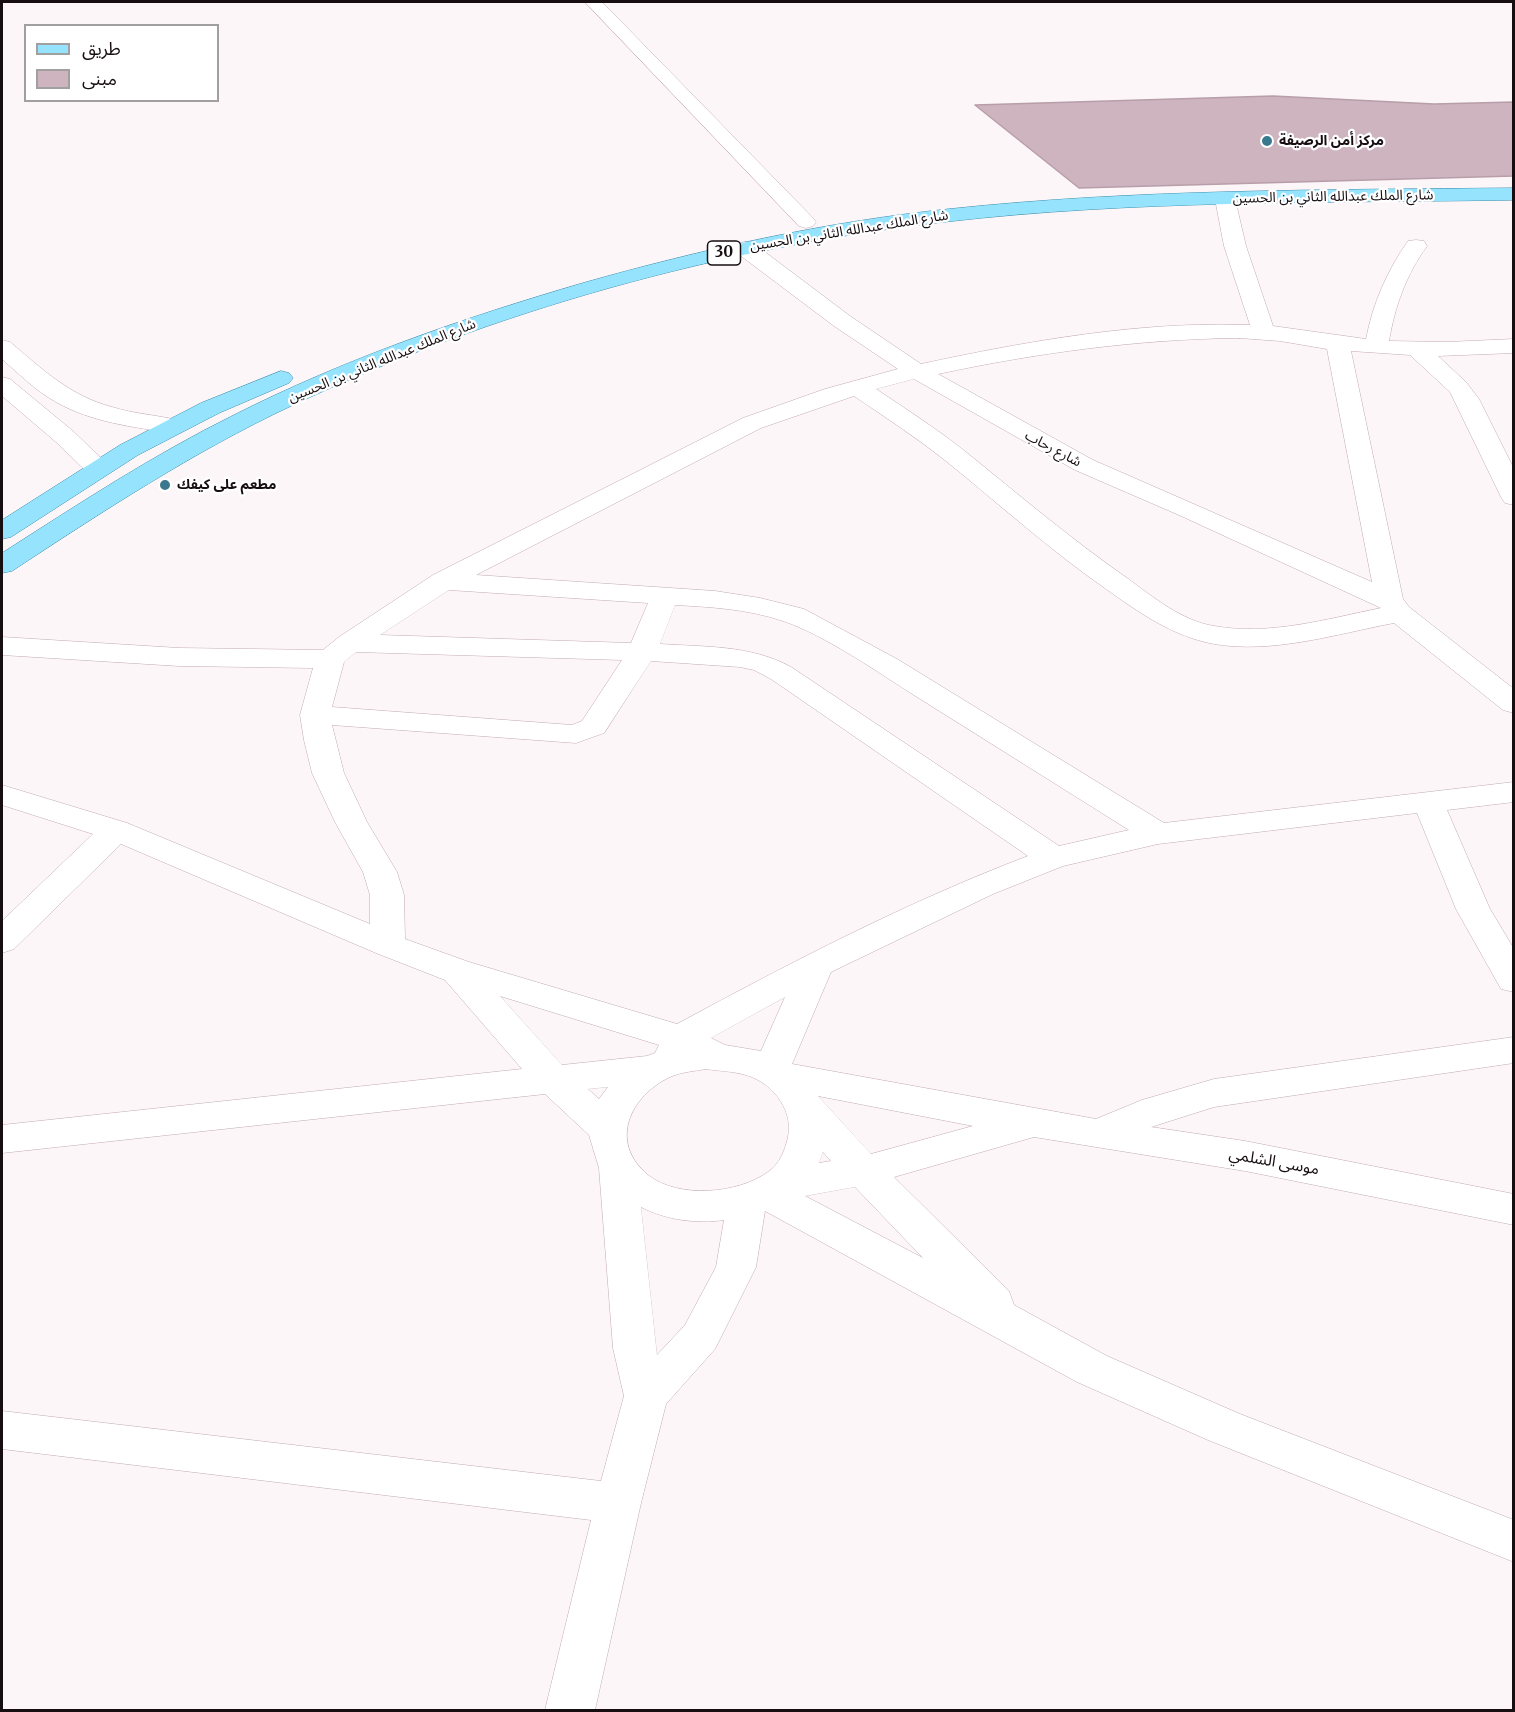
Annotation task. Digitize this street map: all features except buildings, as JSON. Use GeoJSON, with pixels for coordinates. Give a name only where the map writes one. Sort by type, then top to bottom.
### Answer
{"type":"FeatureCollection","features":[{"type":"Feature","properties":{"kind":"main road","name":"شارع الملك عبدالله الثاني بن الحسين"},"geometry":{"type":"LineString","coordinates":[[2,565],[133,480],[240,421],[315,385],[463,328],[617,280],[782,240],[948,215],[1103,203],[1225,199],[1514,182]]}},
{"type":"Feature","properties":{"kind":"main road","name":"شارع الملك عبدالله الثاني بن الحسين"},"geometry":{"type":"LineString","coordinates":[[2,531],[98,469],[172,426],[350,349],[604,267],[688,245],[806,222],[936,204],[1027,195],[1203,185],[1514,194]]}},
{"type":"Feature","properties":{"kind":"main road"},"geometry":{"type":"LineString","coordinates":[[210,408],[240,421]]}},
{"type":"Feature","properties":{"kind":"street"},"geometry":{"type":"LineString","coordinates":[[593,2],[806,222]]}},
{"type":"Feature","properties":{"kind":"street"},"geometry":{"type":"LineString","coordinates":[[1225,199],[1235,246],[1264,332]]}},
{"type":"Feature","properties":{"kind":"street"},"geometry":{"type":"LineString","coordinates":[[1376,346],[1382,315],[1393,285],[1401,265],[1416,246]]}},
{"type":"Feature","properties":{"kind":"street","name":"شارع رحاب"},"geometry":{"type":"LineString","coordinates":[[745,248],[842,321],[916,370],[1084,465],[1188,509],[1394,607],[1514,704]]}},
{"type":"Feature","properties":{"kind":"street"},"geometry":{"type":"LineString","coordinates":[[388,945],[387,895],[380,872],[351,822],[328,774],[315,715],[340,651],[443,581],[752,423],[801,403],[916,370],[994,355],[1185,331],[1264,332],[1338,344],[1416,349],[1514,346]]}},
{"type":"Feature","properties":{"kind":"street"},"geometry":{"type":"LineString","coordinates":[[857,387],[951,453],[1079,558],[1156,612],[1185,627],[1216,635],[1240,637],[1293,633],[1394,607],[1338,344]]}},
{"type":"Feature","properties":{"kind":"street"},"geometry":{"type":"LineString","coordinates":[[2,347],[61,395],[75,402],[105,412],[172,426]]}},
{"type":"Feature","properties":{"kind":"street"},"geometry":{"type":"LineString","coordinates":[[1416,349],[1458,387],[1467,399],[1514,497]]}},
{"type":"Feature","properties":{"kind":"street"},"geometry":{"type":"LineString","coordinates":[[3,387],[65,436],[98,469]]}},
{"type":"Feature","properties":{"kind":"street"},"geometry":{"type":"LineString","coordinates":[[443,581],[715,599],[748,604],[803,619],[887,665],[1158,834]]}},
{"type":"Feature","properties":{"kind":"street"},"geometry":{"type":"LineString","coordinates":[[315,715],[576,734],[593,727],[642,652],[664,597]]}},
{"type":"Feature","properties":{"kind":"street"},"geometry":{"type":"LineString","coordinates":[[2,646],[179,657],[340,651],[642,652],[741,658],[764,664],[1054,858]]}},
{"type":"Feature","properties":{"kind":"street"},"geometry":{"type":"LineString","coordinates":[[1032,1124],[863,1171],[710,1207],[673,1203],[640,1189],[618,1167],[610,1153],[607,1129],[609,1117],[620,1095],[639,1077],[667,1057],[817,964],[981,886],[1054,858],[1158,834],[1514,792]]}},
{"type":"Feature","properties":{"kind":"street"},"geometry":{"type":"LineString","coordinates":[[2,795],[116,830],[388,945],[667,1057]]}},
{"type":"Feature","properties":{"kind":"street"},"geometry":{"type":"LineString","coordinates":[[1428,802],[1473,909],[1514,980]]}},
{"type":"Feature","properties":{"kind":"street"},"geometry":{"type":"LineString","coordinates":[[2,941],[116,830]]}},
{"type":"Feature","properties":{"kind":"street"},"geometry":{"type":"LineString","coordinates":[[775,1073],[817,964]]}},
{"type":"Feature","properties":{"kind":"street"},"geometry":{"type":"LineString","coordinates":[[457,971],[553,1080],[607,1129]]}},
{"type":"Feature","properties":{"kind":"street"},"geometry":{"type":"LineString","coordinates":[[1099,1134],[1135,1116],[1214,1093],[1514,1050]]}},
{"type":"Feature","properties":{"kind":"street"},"geometry":{"type":"LineString","coordinates":[[2,1139],[553,1080],[667,1057],[739,1058],[775,1073],[795,1089],[805,1106],[863,1171],[1019,1328]]}},
{"type":"Feature","properties":{"kind":"street","name":"موسى الشلمي"},"geometry":{"type":"LineString","coordinates":[[775,1073],[1032,1124],[1245,1156],[1514,1210]]}},
{"type":"Feature","properties":{"kind":"street"},"geometry":{"type":"LineString","coordinates":[[570,1710],[618,1503],[646,1396],[700,1337],[736,1267],[764,1193],[795,1169],[806,1152],[810,1125],[805,1106]]}},
{"type":"Feature","properties":{"kind":"street"},"geometry":{"type":"LineString","coordinates":[[618,1167],[634,1348],[646,1396]]}},
{"type":"Feature","properties":{"kind":"street"},"geometry":{"type":"LineString","coordinates":[[764,1193],[1092,1369],[1224,1427],[1514,1541]]}},
{"type":"Feature","properties":{"kind":"street"},"geometry":{"type":"LineString","coordinates":[[2,1430],[618,1503]]}},
{"type":"Feature","properties":{"kind":"place","name":"مركز أمن الرصيفة"},"geometry":{"type":"Point","coordinates":[1267,141]}},
{"type":"Feature","properties":{"kind":"place","name":"مطعم على كيفك"},"geometry":{"type":"Point","coordinates":[165,485]}}]}
